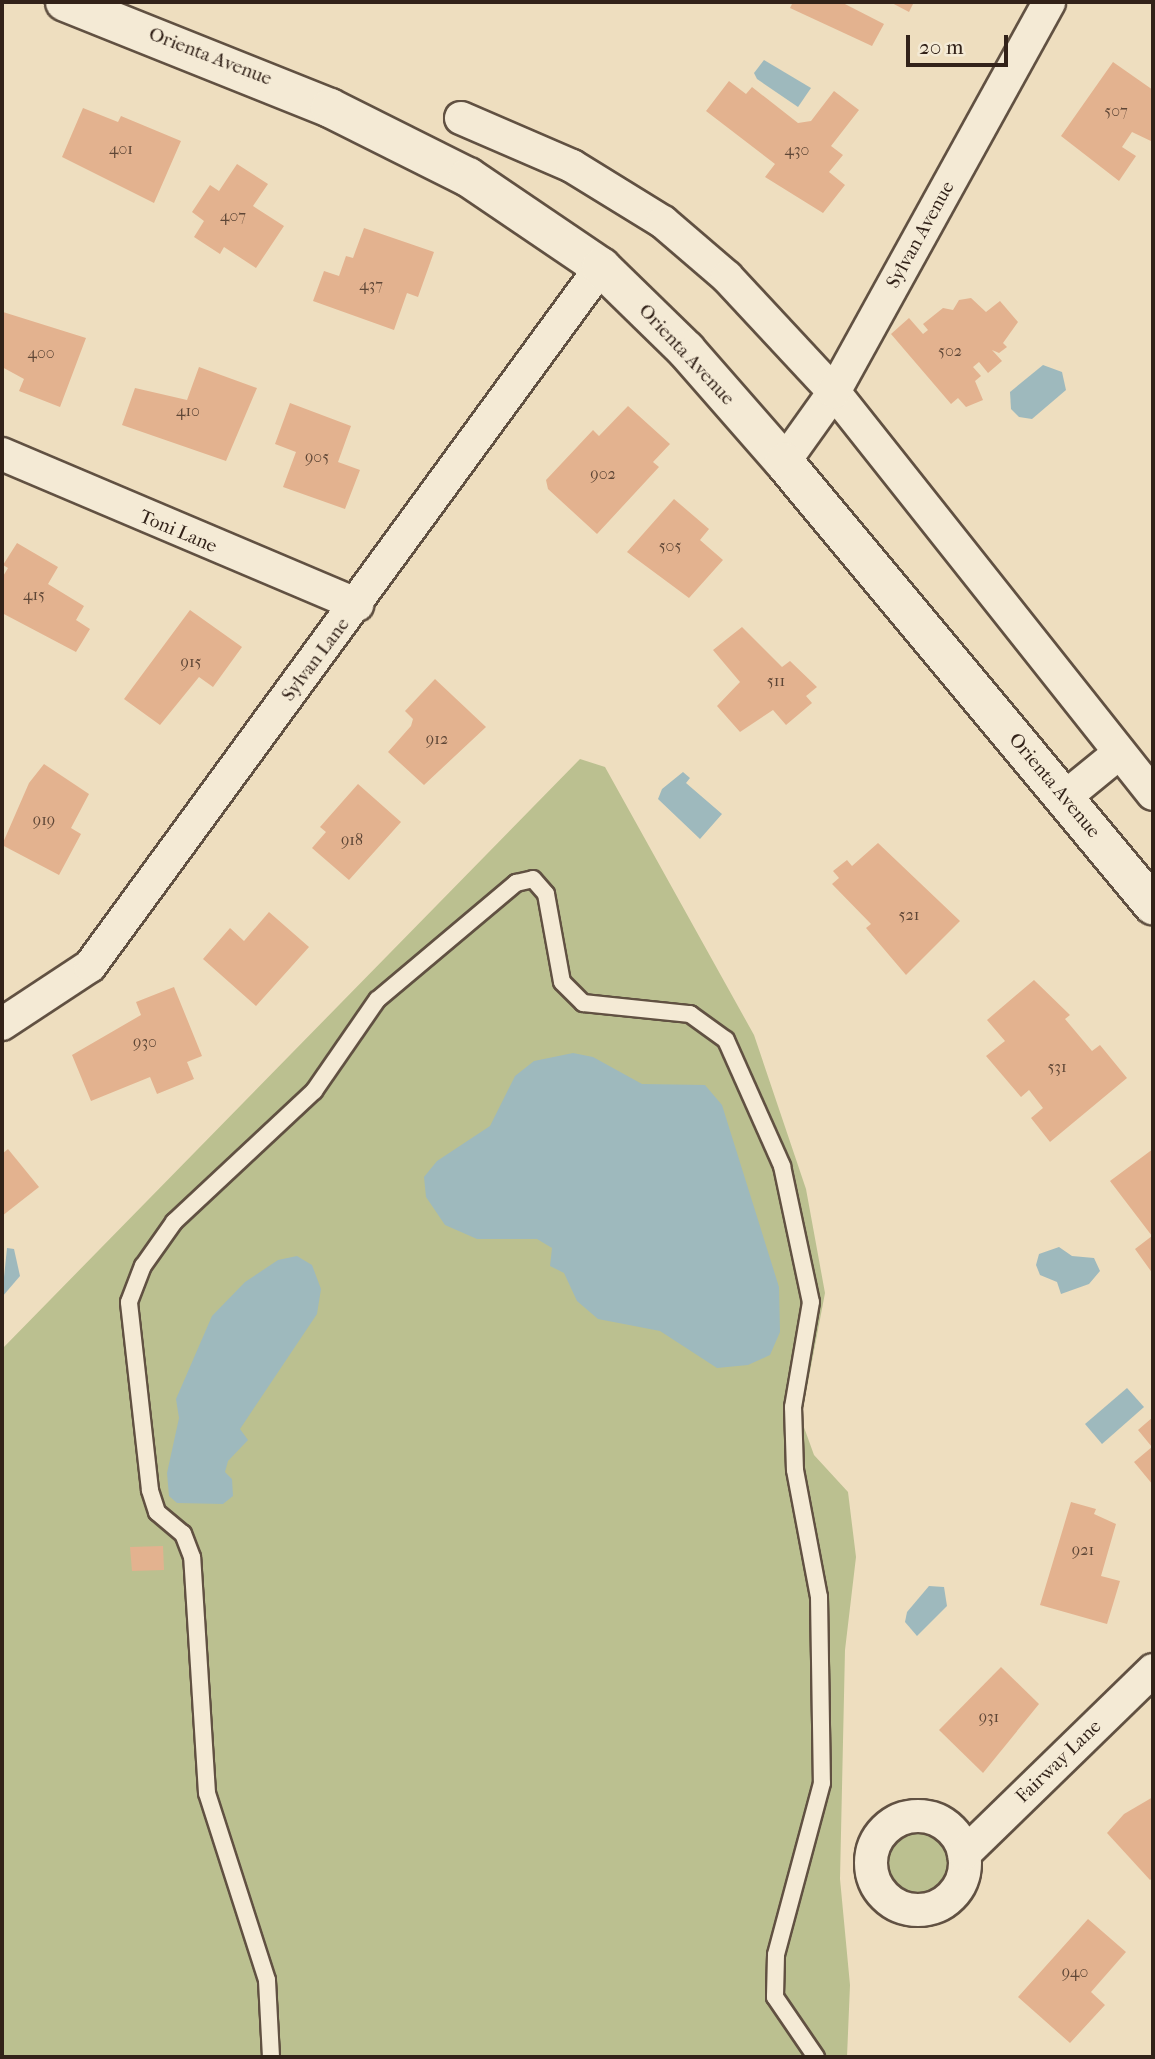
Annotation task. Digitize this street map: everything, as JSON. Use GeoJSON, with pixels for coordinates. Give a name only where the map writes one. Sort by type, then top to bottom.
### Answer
{"type":"FeatureCollection","features":[{"type":"Feature","properties":{"kind":"street","name":"Orienta Avenue"},"geometry":{"type":"LineString","coordinates":[[65,2],[268,79],[353,119],[468,177],[601,267],[686,350],[784,462],[1153,905]]}},
{"type":"Feature","properties":{"kind":"street","name":"Sylvan Avenue"},"geometry":{"type":"LineString","coordinates":[[784,462],[834,392],[1049,2]]}},
{"type":"Feature","properties":{"kind":"street"},"geometry":{"type":"LineString","coordinates":[[461,118],[572,166],[663,222],[727,277],[834,392],[1153,794]]}},
{"type":"Feature","properties":{"kind":"street","name":"Sylvan Lane"},"geometry":{"type":"LineString","coordinates":[[2,1024],[90,966],[357,605],[601,267]]}},
{"type":"Feature","properties":{"kind":"street","name":"Toni Lane"},"geometry":{"type":"LineString","coordinates":[[2,454],[357,605]]}},
{"type":"Feature","properties":{"kind":"street"},"geometry":{"type":"LineString","coordinates":[[1064,798],[1119,753]]}},
{"type":"Feature","properties":{"kind":"street","name":"Fairway Lane"},"geometry":{"type":"LineString","coordinates":[[964,1854],[1153,1670]]}},
{"type":"Feature","properties":{"kind":"lane"},"geometry":{"type":"LineString","coordinates":[[271,2057],[267,1980],[207,1793],[192,1557],[183,1534],[157,1513],[150,1490],[129,1302],[143,1266],[174,1222],[314,1091],[377,1000],[516,883],[533,879],[546,894],[562,982],[583,1003],[690,1014],[726,1040],[782,1167],[811,1302],[793,1407],[795,1470],[819,1597],[822,1783],[776,1955],[775,1997],[816,2057]]}},
{"type":"Feature","properties":{"kind":"green space"},"geometry":{"type":"Polygon","coordinates":[[[580,759],[605,767],[754,1035],[806,1189],[825,1293],[801,1419],[814,1455],[848,1492],[856,1557],[845,1650],[840,1879],[850,1985],[847,2057],[2,2057],[2,1349],[580,759]]]}},
{"type":"Feature","properties":{"kind":"green space"},"geometry":{"type":"Polygon","coordinates":[[[918,1826],[943,1836],[953,1861],[943,1886],[918,1896],[893,1886],[883,1861],[893,1836],[918,1826]]]}},
{"type":"Feature","properties":{"kind":"water"},"geometry":{"type":"Polygon","coordinates":[[[764,60],[811,88],[798,107],[757,79],[754,73],[764,60]]]}},
{"type":"Feature","properties":{"kind":"water"},"geometry":{"type":"Polygon","coordinates":[[[1043,365],[1062,372],[1066,390],[1032,419],[1019,417],[1011,409],[1010,392],[1043,365]]]}},
{"type":"Feature","properties":{"kind":"water"},"geometry":{"type":"Polygon","coordinates":[[[683,772],[690,778],[686,783],[722,814],[700,839],[658,799],[662,789],[683,772]]]}},
{"type":"Feature","properties":{"kind":"water"},"geometry":{"type":"Polygon","coordinates":[[[573,1053],[593,1057],[642,1084],[705,1085],[722,1105],[779,1287],[780,1332],[770,1355],[748,1365],[717,1368],[660,1331],[598,1319],[577,1301],[564,1273],[550,1266],[552,1248],[537,1239],[477,1239],[445,1225],[426,1197],[424,1177],[437,1161],[490,1126],[515,1076],[534,1061],[573,1053]]]}},
{"type":"Feature","properties":{"kind":"water"},"geometry":{"type":"Polygon","coordinates":[[[1059,1247],[1072,1256],[1094,1258],[1100,1271],[1089,1284],[1061,1294],[1057,1282],[1040,1275],[1036,1265],[1039,1254],[1059,1247]]]}},
{"type":"Feature","properties":{"kind":"water"},"geometry":{"type":"Polygon","coordinates":[[[7,1248],[14,1249],[20,1276],[2,1297],[7,1248]]]}},
{"type":"Feature","properties":{"kind":"water"},"geometry":{"type":"Polygon","coordinates":[[[297,1256],[312,1265],[321,1289],[317,1314],[240,1429],[248,1440],[228,1461],[225,1472],[232,1479],[233,1496],[223,1504],[177,1503],[169,1496],[167,1473],[179,1418],[176,1399],[212,1316],[245,1282],[278,1260],[297,1256]]]}},
{"type":"Feature","properties":{"kind":"water"},"geometry":{"type":"Polygon","coordinates":[[[1127,1388],[1144,1407],[1102,1444],[1085,1424],[1127,1388]]]}},
{"type":"Feature","properties":{"kind":"water"},"geometry":{"type":"Polygon","coordinates":[[[929,1586],[944,1587],[947,1606],[917,1636],[905,1622],[907,1612],[929,1586]]]}},
{"type":"Feature","properties":{"kind":"building"},"geometry":{"type":"Polygon","coordinates":[[[793,2],[841,2],[884,24],[872,46],[790,8],[793,2]]]}},
{"type":"Feature","properties":{"kind":"building"},"geometry":{"type":"Polygon","coordinates":[[[890,2],[914,2],[909,12],[890,2]]]}},
{"type":"Feature","properties":{"kind":"building"},"geometry":{"type":"Polygon","coordinates":[[[1113,62],[1153,90],[1153,142],[1132,132],[1122,147],[1136,156],[1119,181],[1061,136],[1113,62]]]}},
{"type":"Feature","properties":{"kind":"building"},"geometry":{"type":"Polygon","coordinates":[[[729,81],[746,94],[752,87],[798,123],[811,121],[834,91],[859,110],[831,146],[843,155],[829,172],[845,185],[823,213],[765,177],[775,164],[706,111],[729,81]]]}},
{"type":"Feature","properties":{"kind":"building"},"geometry":{"type":"Polygon","coordinates":[[[83,108],[118,122],[121,116],[181,141],[154,203],[62,157],[83,108]]]}},
{"type":"Feature","properties":{"kind":"building"},"geometry":{"type":"Polygon","coordinates":[[[237,164],[268,184],[253,206],[284,226],[256,268],[224,247],[220,254],[194,237],[204,221],[192,212],[210,185],[219,191],[237,164]]]}},
{"type":"Feature","properties":{"kind":"building"},"geometry":{"type":"Polygon","coordinates":[[[364,228],[434,252],[418,297],[407,293],[394,330],[313,301],[324,271],[339,276],[346,256],[353,258],[364,228]]]}},
{"type":"Feature","properties":{"kind":"building"},"geometry":{"type":"Polygon","coordinates":[[[971,298],[986,312],[1000,301],[1018,322],[1003,343],[1007,347],[999,353],[992,350],[1002,361],[988,373],[979,362],[973,367],[981,376],[975,381],[983,400],[966,407],[958,398],[951,404],[891,334],[909,318],[923,334],[928,330],[923,324],[943,308],[953,310],[959,300],[971,298]]]}},
{"type":"Feature","properties":{"kind":"building"},"geometry":{"type":"Polygon","coordinates":[[[3,312],[86,338],[60,407],[19,391],[24,379],[2,367],[3,312]]]}},
{"type":"Feature","properties":{"kind":"building"},"geometry":{"type":"Polygon","coordinates":[[[199,367],[257,388],[226,461],[122,425],[135,388],[187,400],[199,367]]]}},
{"type":"Feature","properties":{"kind":"building"},"geometry":{"type":"Polygon","coordinates":[[[290,403],[351,426],[338,462],[360,470],[345,509],[283,487],[296,452],[275,444],[290,403]]]}},
{"type":"Feature","properties":{"kind":"building"},"geometry":{"type":"Polygon","coordinates":[[[628,406],[670,444],[653,462],[659,467],[597,534],[548,489],[546,480],[593,430],[599,436],[628,406]]]}},
{"type":"Feature","properties":{"kind":"building"},"geometry":{"type":"Polygon","coordinates":[[[674,499],[709,529],[700,540],[723,560],[689,598],[627,552],[674,499]]]}},
{"type":"Feature","properties":{"kind":"building"},"geometry":{"type":"Polygon","coordinates":[[[17,543],[58,567],[48,584],[84,606],[76,620],[90,629],[76,652],[2,613],[2,578],[8,568],[3,565],[17,543]]]}},
{"type":"Feature","properties":{"kind":"building"},"geometry":{"type":"Polygon","coordinates":[[[190,610],[242,647],[213,687],[199,677],[160,725],[124,699],[190,610]]]}},
{"type":"Feature","properties":{"kind":"building"},"geometry":{"type":"Polygon","coordinates":[[[742,627],[782,667],[790,661],[817,687],[806,696],[812,703],[786,725],[773,710],[740,732],[717,706],[740,682],[713,650],[742,627]]]}},
{"type":"Feature","properties":{"kind":"building"},"geometry":{"type":"Polygon","coordinates":[[[435,679],[486,727],[424,785],[388,752],[411,726],[413,719],[405,711],[435,679]]]}},
{"type":"Feature","properties":{"kind":"building"},"geometry":{"type":"Polygon","coordinates":[[[44,764],[89,794],[71,828],[81,834],[59,875],[2,845],[29,783],[44,764]]]}},
{"type":"Feature","properties":{"kind":"building"},"geometry":{"type":"Polygon","coordinates":[[[358,784],[401,822],[349,880],[312,848],[326,832],[320,827],[358,784]]]}},
{"type":"Feature","properties":{"kind":"building"},"geometry":{"type":"Polygon","coordinates":[[[878,843],[960,921],[906,975],[866,928],[871,924],[832,884],[839,878],[833,871],[847,860],[852,866],[878,843]]]}},
{"type":"Feature","properties":{"kind":"building"},"geometry":{"type":"Polygon","coordinates":[[[269,912],[309,947],[256,1006],[203,959],[230,928],[244,941],[269,912]]]}},
{"type":"Feature","properties":{"kind":"building"},"geometry":{"type":"Polygon","coordinates":[[[1034,980],[1070,1015],[1065,1019],[1092,1051],[1100,1045],[1127,1078],[1050,1142],[1031,1118],[1043,1108],[1029,1090],[1021,1097],[986,1056],[1005,1041],[987,1020],[1034,980]]]}},
{"type":"Feature","properties":{"kind":"building"},"geometry":{"type":"Polygon","coordinates":[[[174,987],[202,1056],[187,1062],[194,1079],[157,1094],[150,1077],[91,1101],[72,1055],[141,1015],[136,1002],[174,987]]]}},
{"type":"Feature","properties":{"kind":"building"},"geometry":{"type":"Polygon","coordinates":[[[8,1149],[39,1187],[2,1216],[2,1154],[8,1149]]]}},
{"type":"Feature","properties":{"kind":"building"},"geometry":{"type":"Polygon","coordinates":[[[1153,1149],[1153,1274],[1135,1249],[1152,1236],[1110,1181],[1153,1149]]]}},
{"type":"Feature","properties":{"kind":"building"},"geometry":{"type":"Polygon","coordinates":[[[1153,1417],[1153,1485],[1134,1462],[1152,1447],[1138,1430],[1153,1417]]]}},
{"type":"Feature","properties":{"kind":"building"},"geometry":{"type":"Polygon","coordinates":[[[1071,1502],[1096,1509],[1094,1514],[1116,1524],[1101,1576],[1120,1581],[1107,1624],[1040,1605],[1071,1502]]]}},
{"type":"Feature","properties":{"kind":"building"},"geometry":{"type":"Polygon","coordinates":[[[163,1546],[164,1570],[132,1571],[130,1547],[163,1546]]]}},
{"type":"Feature","properties":{"kind":"building"},"geometry":{"type":"Polygon","coordinates":[[[1001,1667],[1039,1704],[983,1773],[939,1730],[1001,1667]]]}},
{"type":"Feature","properties":{"kind":"building"},"geometry":{"type":"Polygon","coordinates":[[[1153,1797],[1153,1878],[1150,1880],[1107,1833],[1124,1814],[1153,1797]]]}},
{"type":"Feature","properties":{"kind":"building"},"geometry":{"type":"Polygon","coordinates":[[[1088,1919],[1126,1952],[1091,1992],[1105,2005],[1070,2043],[1018,1997],[1088,1919]]]}}]}
